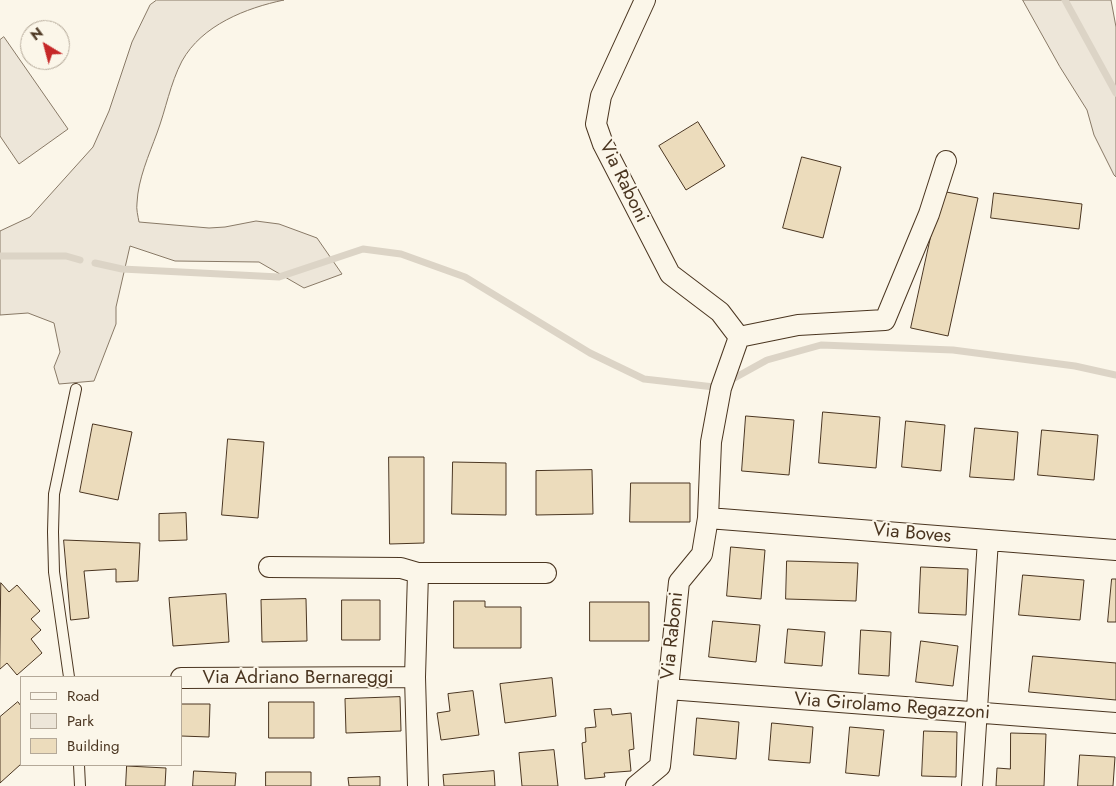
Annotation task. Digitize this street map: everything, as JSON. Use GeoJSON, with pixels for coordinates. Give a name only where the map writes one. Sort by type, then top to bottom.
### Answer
{"type":"FeatureCollection","features":[{"type":"Feature","properties":{"kind":"street","name":"Via Raboni"},"geometry":{"type":"LineString","coordinates":[[636,786],[660,766],[679,582],[702,554],[708,518],[712,442],[716,415],[721,388],[739,337],[720,312],[670,274],[603,144],[596,124],[601,96],[645,0]]}},
{"type":"Feature","properties":{"kind":"street"},"geometry":{"type":"LineString","coordinates":[[739,337],[798,325],[885,320],[928,214],[946,161]]}},
{"type":"Feature","properties":{"kind":"street","name":"Via Boves"},"geometry":{"type":"LineString","coordinates":[[708,518],[1116,550]]}},
{"type":"Feature","properties":{"kind":"street"},"geometry":{"type":"LineString","coordinates":[[972,786],[988,540]]}},
{"type":"Feature","properties":{"kind":"street"},"geometry":{"type":"LineString","coordinates":[[269,567],[401,568],[418,573],[546,573]]}},
{"type":"Feature","properties":{"kind":"street"},"geometry":{"type":"LineString","coordinates":[[418,573],[415,677],[418,786]]}},
{"type":"Feature","properties":{"kind":"street","name":"Via Adriano Bernareggi"},"geometry":{"type":"LineString","coordinates":[[182,678],[415,677]]}},
{"type":"Feature","properties":{"kind":"street","name":"Via Girolamo Regazzoni"},"geometry":{"type":"LineString","coordinates":[[668,689],[1116,723]]}},
{"type":"Feature","properties":{"kind":"lane"},"geometry":{"type":"LineString","coordinates":[[69,676],[54,572],[53,532],[54,494],[76,389]]}},
{"type":"Feature","properties":{"kind":"lane"},"geometry":{"type":"LineString","coordinates":[[79,766],[80,786]]}},
{"type":"Feature","properties":{"kind":"green space"},"geometry":{"type":"Polygon","coordinates":[[[157,0],[284,0],[240,13],[226,20],[201,37],[182,61],[174,79],[142,176],[137,205],[139,222],[209,228],[256,221],[279,224],[317,238],[342,274],[304,288],[259,262],[175,261],[130,246],[116,307],[116,324],[94,381],[59,384],[54,367],[60,352],[54,323],[28,313],[0,315],[0,231],[30,217],[93,147],[109,111],[132,42],[150,5],[157,0]]]}},
{"type":"Feature","properties":{"kind":"green space"},"geometry":{"type":"Polygon","coordinates":[[[1023,0],[1111,0],[1116,27],[1116,177],[1094,135],[1087,110],[1060,67],[1023,0]]]}},
{"type":"Feature","properties":{"kind":"green space"},"geometry":{"type":"Polygon","coordinates":[[[4,37],[20,60],[20,70],[27,70],[68,129],[19,164],[0,136],[0,40],[4,37]]]}},
{"type":"Feature","properties":{"kind":"building"},"geometry":{"type":"Polygon","coordinates":[[[698,122],[725,166],[686,190],[659,146],[698,122]]]}},
{"type":"Feature","properties":{"kind":"building"},"geometry":{"type":"Polygon","coordinates":[[[802,157],[841,167],[823,238],[783,228],[802,157]]]}},
{"type":"Feature","properties":{"kind":"building"},"geometry":{"type":"Polygon","coordinates":[[[941,191],[978,198],[948,336],[911,328],[941,191]]]}},
{"type":"Feature","properties":{"kind":"building"},"geometry":{"type":"Polygon","coordinates":[[[994,193],[1082,204],[1079,229],[991,218],[994,193]]]}},
{"type":"Feature","properties":{"kind":"building"},"geometry":{"type":"Polygon","coordinates":[[[823,412],[880,417],[876,468],[819,463],[823,412]]]}},
{"type":"Feature","properties":{"kind":"building"},"geometry":{"type":"Polygon","coordinates":[[[746,416],[794,420],[789,475],[742,471],[746,416]]]}},
{"type":"Feature","properties":{"kind":"building"},"geometry":{"type":"Polygon","coordinates":[[[906,421],[945,425],[941,471],[902,467],[906,421]]]}},
{"type":"Feature","properties":{"kind":"building"},"geometry":{"type":"Polygon","coordinates":[[[93,424],[132,432],[118,500],[80,492],[93,424]]]}},
{"type":"Feature","properties":{"kind":"building"},"geometry":{"type":"Polygon","coordinates":[[[975,428],[1018,432],[1014,480],[970,477],[975,428]]]}},
{"type":"Feature","properties":{"kind":"building"},"geometry":{"type":"Polygon","coordinates":[[[1042,430],[1098,435],[1094,480],[1038,475],[1042,430]]]}},
{"type":"Feature","properties":{"kind":"building"},"geometry":{"type":"Polygon","coordinates":[[[228,439],[264,442],[258,518],[222,515],[228,439]]]}},
{"type":"Feature","properties":{"kind":"building"},"geometry":{"type":"Polygon","coordinates":[[[389,457],[424,457],[424,543],[390,544],[389,457]]]}},
{"type":"Feature","properties":{"kind":"building"},"geometry":{"type":"Polygon","coordinates":[[[453,462],[506,463],[506,515],[452,514],[453,462]]]}},
{"type":"Feature","properties":{"kind":"building"},"geometry":{"type":"Polygon","coordinates":[[[592,470],[593,514],[536,515],[536,471],[592,470]]]}},
{"type":"Feature","properties":{"kind":"building"},"geometry":{"type":"Polygon","coordinates":[[[631,483],[690,483],[690,522],[630,522],[631,483]]]}},
{"type":"Feature","properties":{"kind":"building"},"geometry":{"type":"Polygon","coordinates":[[[186,513],[187,540],[159,541],[159,514],[186,513]]]}},
{"type":"Feature","properties":{"kind":"building"},"geometry":{"type":"Polygon","coordinates":[[[64,540],[140,543],[138,581],[116,582],[116,569],[84,571],[89,618],[71,620],[64,540]]]}},
{"type":"Feature","properties":{"kind":"building"},"geometry":{"type":"Polygon","coordinates":[[[731,547],[765,550],[761,599],[727,596],[731,547]]]}},
{"type":"Feature","properties":{"kind":"building"},"geometry":{"type":"Polygon","coordinates":[[[787,561],[858,563],[856,601],[786,599],[787,561]]]}},
{"type":"Feature","properties":{"kind":"building"},"geometry":{"type":"Polygon","coordinates":[[[921,567],[968,569],[966,615],[919,613],[921,567]]]}},
{"type":"Feature","properties":{"kind":"building"},"geometry":{"type":"Polygon","coordinates":[[[1023,575],[1084,580],[1080,620],[1019,615],[1023,575]]]}},
{"type":"Feature","properties":{"kind":"building"},"geometry":{"type":"Polygon","coordinates":[[[1112,579],[1116,579],[1116,622],[1108,622],[1112,579]]]}},
{"type":"Feature","properties":{"kind":"building"},"geometry":{"type":"Polygon","coordinates":[[[1,583],[9,592],[17,585],[40,611],[31,619],[41,630],[31,639],[42,653],[17,675],[7,663],[0,669],[1,583]]]}},
{"type":"Feature","properties":{"kind":"building"},"geometry":{"type":"Polygon","coordinates":[[[226,594],[229,642],[173,646],[169,598],[226,594]]]}},
{"type":"Feature","properties":{"kind":"building"},"geometry":{"type":"Polygon","coordinates":[[[306,599],[307,641],[262,642],[261,600],[306,599]]]}},
{"type":"Feature","properties":{"kind":"building"},"geometry":{"type":"Polygon","coordinates":[[[342,600],[380,600],[380,640],[342,640],[342,600]]]}},
{"type":"Feature","properties":{"kind":"building"},"geometry":{"type":"Polygon","coordinates":[[[454,601],[485,601],[485,607],[521,607],[521,648],[454,648],[454,601]]]}},
{"type":"Feature","properties":{"kind":"building"},"geometry":{"type":"Polygon","coordinates":[[[590,602],[649,602],[649,641],[590,641],[590,602]]]}},
{"type":"Feature","properties":{"kind":"building"},"geometry":{"type":"Polygon","coordinates":[[[713,621],[760,625],[756,662],[709,657],[713,621]]]}},
{"type":"Feature","properties":{"kind":"building"},"geometry":{"type":"Polygon","coordinates":[[[788,629],[825,632],[822,666],[785,663],[788,629]]]}},
{"type":"Feature","properties":{"kind":"building"},"geometry":{"type":"Polygon","coordinates":[[[861,630],[891,632],[889,676],[859,674],[861,630]]]}},
{"type":"Feature","properties":{"kind":"building"},"geometry":{"type":"Polygon","coordinates":[[[921,641],[958,646],[953,686],[916,682],[921,641]]]}},
{"type":"Feature","properties":{"kind":"building"},"geometry":{"type":"Polygon","coordinates":[[[1033,656],[1116,663],[1116,700],[1029,692],[1033,656]]]}},
{"type":"Feature","properties":{"kind":"building"},"geometry":{"type":"Polygon","coordinates":[[[552,678],[556,716],[505,723],[500,684],[552,678]]]}},
{"type":"Feature","properties":{"kind":"building"},"geometry":{"type":"Polygon","coordinates":[[[473,691],[479,735],[441,740],[437,713],[450,711],[448,694],[473,691]]]}},
{"type":"Feature","properties":{"kind":"building"},"geometry":{"type":"Polygon","coordinates":[[[400,697],[401,731],[346,733],[345,699],[400,697]]]}},
{"type":"Feature","properties":{"kind":"building"},"geometry":{"type":"Polygon","coordinates":[[[18,702],[20,705],[20,765],[0,783],[0,717],[18,702]]]}},
{"type":"Feature","properties":{"kind":"building"},"geometry":{"type":"Polygon","coordinates":[[[269,702],[314,702],[314,738],[269,738],[269,702]]]}},
{"type":"Feature","properties":{"kind":"building"},"geometry":{"type":"Polygon","coordinates":[[[182,704],[210,704],[209,737],[182,736],[182,704]]]}},
{"type":"Feature","properties":{"kind":"building"},"geometry":{"type":"Polygon","coordinates":[[[611,709],[612,715],[631,713],[634,749],[629,750],[631,771],[604,773],[605,777],[585,779],[582,743],[586,742],[585,728],[596,727],[594,710],[611,709]]]}},
{"type":"Feature","properties":{"kind":"building"},"geometry":{"type":"Polygon","coordinates":[[[697,718],[739,722],[736,759],[694,755],[697,718]]]}},
{"type":"Feature","properties":{"kind":"building"},"geometry":{"type":"Polygon","coordinates":[[[772,723],[813,727],[810,763],[769,760],[772,723]]]}},
{"type":"Feature","properties":{"kind":"building"},"geometry":{"type":"Polygon","coordinates":[[[850,727],[884,730],[879,776],[846,773],[850,727]]]}},
{"type":"Feature","properties":{"kind":"building"},"geometry":{"type":"Polygon","coordinates":[[[924,731],[957,732],[956,777],[922,776],[924,731]]]}},
{"type":"Feature","properties":{"kind":"building"},"geometry":{"type":"Polygon","coordinates":[[[1011,733],[1046,734],[1044,786],[996,786],[997,768],[1010,769],[1011,733]]]}},
{"type":"Feature","properties":{"kind":"building"},"geometry":{"type":"Polygon","coordinates":[[[554,750],[558,786],[522,786],[519,753],[554,750]]]}},
{"type":"Feature","properties":{"kind":"building"},"geometry":{"type":"Polygon","coordinates":[[[1080,755],[1115,757],[1113,786],[1078,786],[1080,755]]]}},
{"type":"Feature","properties":{"kind":"building"},"geometry":{"type":"Polygon","coordinates":[[[127,766],[166,768],[165,786],[126,786],[127,766]]]}},
{"type":"Feature","properties":{"kind":"building"},"geometry":{"type":"Polygon","coordinates":[[[194,771],[236,773],[235,786],[193,786],[194,771]]]}},
{"type":"Feature","properties":{"kind":"building"},"geometry":{"type":"Polygon","coordinates":[[[494,771],[495,786],[444,786],[443,775],[494,771]]]}},
{"type":"Feature","properties":{"kind":"building"},"geometry":{"type":"Polygon","coordinates":[[[266,772],[311,772],[311,786],[266,786],[266,772]]]}},
{"type":"Feature","properties":{"kind":"building"},"geometry":{"type":"Polygon","coordinates":[[[380,777],[380,786],[349,786],[348,778],[380,777]]]}},
{"type":"Feature","properties":{"kind":"waterway"},"geometry":{"type":"LineString","coordinates":[[1065,0],[1116,93]]}},
{"type":"Feature","properties":{"kind":"waterway"},"geometry":{"type":"LineString","coordinates":[[95,263],[122,269],[279,277],[363,249],[401,254],[465,277],[590,353],[644,379],[714,387]]}},
{"type":"Feature","properties":{"kind":"waterway"},"geometry":{"type":"LineString","coordinates":[[0,256],[66,256],[80,260]]}},
{"type":"Feature","properties":{"kind":"waterway"},"geometry":{"type":"LineString","coordinates":[[729,381],[767,360],[821,345],[953,350],[1075,366],[1116,375]]}}]}
